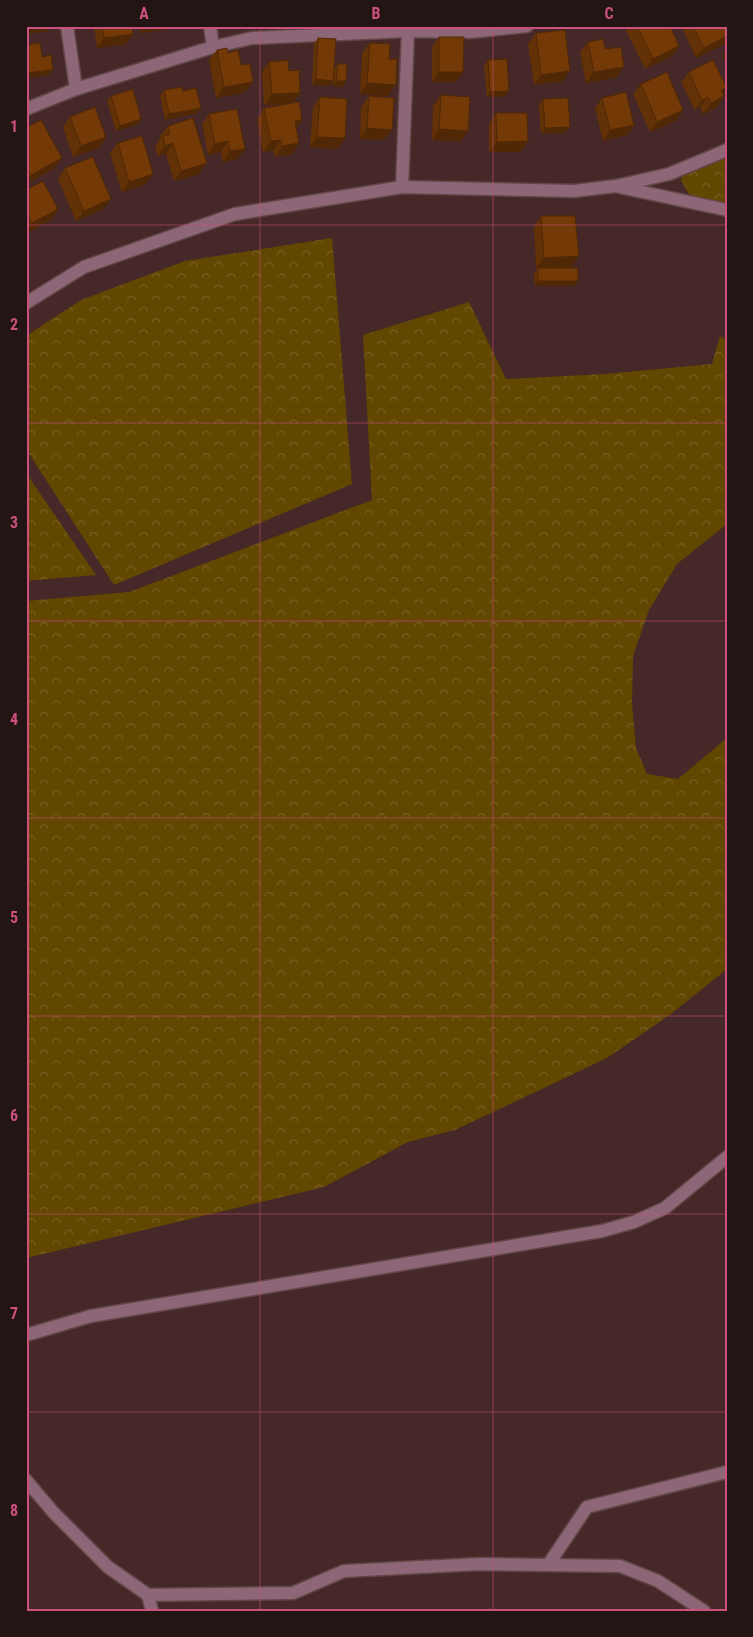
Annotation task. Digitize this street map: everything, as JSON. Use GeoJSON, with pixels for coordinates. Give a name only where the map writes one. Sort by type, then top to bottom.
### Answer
{"type":"FeatureCollection","features":[{"type":"Feature","properties":{"kind":"street"},"geometry":{"type":"LineString","coordinates":[[67,26],[76,89]]}},
{"type":"Feature","properties":{"kind":"street"},"geometry":{"type":"LineString","coordinates":[[210,26],[213,47]]}},
{"type":"Feature","properties":{"kind":"street"},"geometry":{"type":"LineString","coordinates":[[26,109],[76,89],[213,47],[252,38],[346,30],[471,29],[528,26]]}},
{"type":"Feature","properties":{"kind":"street"},"geometry":{"type":"LineString","coordinates":[[402,187],[408,30]]}},
{"type":"Feature","properties":{"kind":"street"},"geometry":{"type":"LineString","coordinates":[[26,302],[84,267],[235,214],[402,187],[574,191],[616,186],[669,174],[727,150]]}},
{"type":"Feature","properties":{"kind":"street"},"geometry":{"type":"LineString","coordinates":[[616,186],[727,210]]}},
{"type":"Feature","properties":{"kind":"street"},"geometry":{"type":"LineString","coordinates":[[26,1335],[91,1316],[602,1231],[634,1222],[665,1208],[727,1157]]}},
{"type":"Feature","properties":{"kind":"street"},"geometry":{"type":"LineString","coordinates":[[548,1565],[587,1506],[727,1472]]}},
{"type":"Feature","properties":{"kind":"street"},"geometry":{"type":"LineString","coordinates":[[26,1480],[53,1512],[108,1567],[148,1595],[294,1592],[344,1571],[480,1564],[620,1566],[658,1581],[704,1611]]}},
{"type":"Feature","properties":{"kind":"street"},"geometry":{"type":"LineString","coordinates":[[148,1595],[152,1611]]}},
{"type":"Feature","properties":{"kind":"green space"},"geometry":{"type":"Polygon","coordinates":[[[727,155],[727,205],[691,198],[681,180],[683,174],[727,155]]]}},
{"type":"Feature","properties":{"kind":"green space"},"geometry":{"type":"Polygon","coordinates":[[[332,238],[352,484],[114,585],[26,449],[26,336],[81,300],[185,261],[332,238]]]}},
{"type":"Feature","properties":{"kind":"green space"},"geometry":{"type":"Polygon","coordinates":[[[469,302],[506,379],[605,374],[712,364],[720,336],[727,341],[727,524],[677,564],[649,610],[633,656],[632,703],[636,748],[647,774],[678,779],[727,738],[727,969],[671,1014],[607,1058],[455,1130],[408,1142],[324,1187],[26,1258],[26,601],[129,592],[372,500],[363,335],[469,302]]]}},
{"type":"Feature","properties":{"kind":"green space"},"geometry":{"type":"Polygon","coordinates":[[[26,473],[96,575],[26,581],[26,473]]]}},
{"type":"Feature","properties":{"kind":"building"},"geometry":{"type":"Polygon","coordinates":[[[102,26],[132,26],[133,34],[104,38],[102,26]]]}},
{"type":"Feature","properties":{"kind":"building"},"geometry":{"type":"Polygon","coordinates":[[[637,26],[670,26],[679,46],[653,59],[637,26]]]}},
{"type":"Feature","properties":{"kind":"building"},"geometry":{"type":"Polygon","coordinates":[[[693,26],[727,26],[727,36],[704,48],[693,26]]]}},
{"type":"Feature","properties":{"kind":"building"},"geometry":{"type":"Polygon","coordinates":[[[565,30],[570,71],[541,75],[536,33],[565,30]]]}},
{"type":"Feature","properties":{"kind":"building"},"geometry":{"type":"Polygon","coordinates":[[[439,37],[464,37],[463,72],[439,72],[439,37]]]}},
{"type":"Feature","properties":{"kind":"building"},"geometry":{"type":"Polygon","coordinates":[[[318,38],[336,39],[333,81],[316,79],[318,38]]]}},
{"type":"Feature","properties":{"kind":"building"},"geometry":{"type":"Polygon","coordinates":[[[603,39],[605,49],[621,47],[624,67],[594,72],[588,42],[603,39]]]}},
{"type":"Feature","properties":{"kind":"building"},"geometry":{"type":"Polygon","coordinates":[[[40,43],[42,57],[51,55],[53,70],[26,73],[26,45],[40,43]]]}},
{"type":"Feature","properties":{"kind":"building"},"geometry":{"type":"Polygon","coordinates":[[[370,43],[390,44],[389,59],[397,59],[396,85],[367,83],[370,43]]]}},
{"type":"Feature","properties":{"kind":"building"},"geometry":{"type":"Polygon","coordinates":[[[227,48],[228,53],[238,50],[241,65],[250,64],[253,82],[224,87],[217,50],[227,48]]]}},
{"type":"Feature","properties":{"kind":"building"},"geometry":{"type":"Polygon","coordinates":[[[507,59],[509,91],[490,92],[488,60],[507,59]]]}},
{"type":"Feature","properties":{"kind":"building"},"geometry":{"type":"Polygon","coordinates":[[[288,60],[289,71],[299,70],[300,93],[272,94],[269,62],[288,60]]]}},
{"type":"Feature","properties":{"kind":"building"},"geometry":{"type":"Polygon","coordinates":[[[713,60],[727,88],[721,90],[724,96],[711,103],[708,97],[702,100],[689,72],[713,60]]]}},
{"type":"Feature","properties":{"kind":"building"},"geometry":{"type":"Polygon","coordinates":[[[338,64],[347,64],[346,81],[336,81],[338,64]]]}},
{"type":"Feature","properties":{"kind":"building"},"geometry":{"type":"Polygon","coordinates":[[[667,72],[683,110],[657,122],[641,84],[667,72]]]}},
{"type":"Feature","properties":{"kind":"building"},"geometry":{"type":"Polygon","coordinates":[[[182,87],[183,91],[196,88],[201,108],[169,114],[164,90],[182,87]]]}},
{"type":"Feature","properties":{"kind":"building"},"geometry":{"type":"Polygon","coordinates":[[[133,89],[141,119],[120,126],[111,96],[133,89]]]}},
{"type":"Feature","properties":{"kind":"building"},"geometry":{"type":"Polygon","coordinates":[[[626,92],[634,125],[610,130],[602,98],[626,92]]]}},
{"type":"Feature","properties":{"kind":"building"},"geometry":{"type":"Polygon","coordinates":[[[441,95],[470,97],[468,131],[439,129],[441,95]]]}},
{"type":"Feature","properties":{"kind":"building"},"geometry":{"type":"Polygon","coordinates":[[[369,96],[394,98],[392,130],[367,128],[369,96]]]}},
{"type":"Feature","properties":{"kind":"building"},"geometry":{"type":"Polygon","coordinates":[[[320,97],[347,99],[345,138],[317,137],[320,97]]]}},
{"type":"Feature","properties":{"kind":"building"},"geometry":{"type":"Polygon","coordinates":[[[568,98],[570,127],[545,128],[543,99],[568,98]]]}},
{"type":"Feature","properties":{"kind":"building"},"geometry":{"type":"Polygon","coordinates":[[[299,102],[302,120],[295,121],[299,143],[282,146],[281,140],[271,141],[264,108],[299,102]]]}},
{"type":"Feature","properties":{"kind":"building"},"geometry":{"type":"Polygon","coordinates":[[[95,107],[106,137],[81,146],[70,117],[95,107]]]}},
{"type":"Feature","properties":{"kind":"building"},"geometry":{"type":"Polygon","coordinates":[[[237,109],[245,149],[230,151],[228,141],[215,144],[209,114],[237,109]]]}},
{"type":"Feature","properties":{"kind":"building"},"geometry":{"type":"Polygon","coordinates":[[[496,113],[527,113],[528,141],[497,142],[496,113]]]}},
{"type":"Feature","properties":{"kind":"building"},"geometry":{"type":"Polygon","coordinates":[[[193,118],[207,163],[181,171],[173,143],[165,146],[163,136],[170,134],[168,126],[193,118]]]}},
{"type":"Feature","properties":{"kind":"building"},"geometry":{"type":"Polygon","coordinates":[[[41,120],[62,158],[31,175],[26,166],[26,128],[41,120]]]}},
{"type":"Feature","properties":{"kind":"building"},"geometry":{"type":"Polygon","coordinates":[[[142,136],[153,174],[129,182],[118,143],[142,136]]]}},
{"type":"Feature","properties":{"kind":"building"},"geometry":{"type":"Polygon","coordinates":[[[93,157],[111,199],[84,211],[65,168],[93,157]]]}},
{"type":"Feature","properties":{"kind":"building"},"geometry":{"type":"Polygon","coordinates":[[[43,181],[58,209],[32,223],[26,212],[26,190],[43,181]]]}},
{"type":"Feature","properties":{"kind":"building"},"geometry":{"type":"Polygon","coordinates":[[[541,216],[575,216],[579,256],[544,258],[541,216]]]}},
{"type":"Feature","properties":{"kind":"building"},"geometry":{"type":"Polygon","coordinates":[[[538,268],[578,268],[578,281],[538,281],[538,268]]]}}]}
